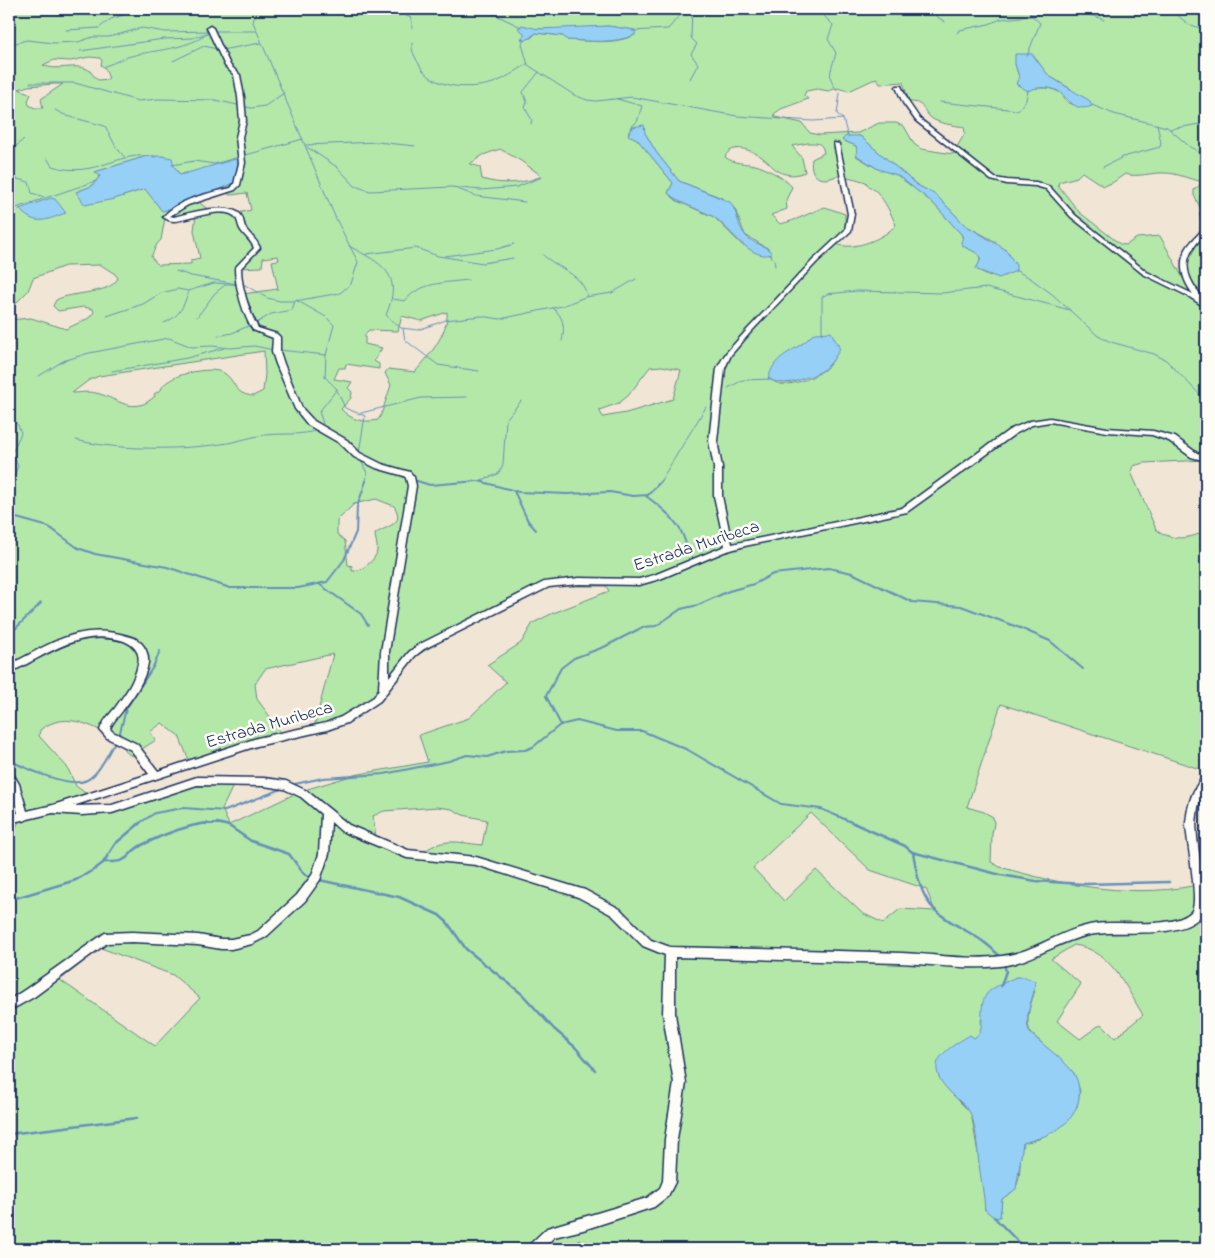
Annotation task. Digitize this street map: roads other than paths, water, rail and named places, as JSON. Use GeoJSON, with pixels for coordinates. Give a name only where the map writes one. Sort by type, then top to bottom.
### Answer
{"type":"FeatureCollection","features":[{"type":"Feature","properties":{"kind":"street"},"geometry":{"type":"LineString","coordinates":[[210,28],[228,66],[238,77],[242,114],[242,127],[239,137],[242,156],[236,187],[178,208],[166,217],[174,219],[222,211],[239,216],[243,229],[255,242],[257,248],[240,265],[237,273],[250,322],[255,329],[277,337],[278,358],[300,409],[316,428],[344,442],[357,455],[410,478],[412,486],[385,652],[384,691]]}},
{"type":"Feature","properties":{"kind":"street"},"geometry":{"type":"LineString","coordinates":[[899,88],[906,103],[918,120],[993,179],[1036,184],[1048,188],[1074,216],[1145,273],[1190,295],[1206,306]]}},
{"type":"Feature","properties":{"kind":"street"},"geometry":{"type":"LineString","coordinates":[[729,547],[718,496],[718,467],[712,441],[721,368],[728,354],[748,332],[815,261],[848,231],[851,214],[836,144]]}},
{"type":"Feature","properties":{"kind":"street"},"geometry":{"type":"LineString","coordinates":[[1206,209],[1204,214],[1206,222]]}},
{"type":"Feature","properties":{"kind":"street"},"geometry":{"type":"LineString","coordinates":[[1206,229],[1188,251],[1185,261],[1187,281],[1195,293],[1206,302]]}},
{"type":"Feature","properties":{"kind":"street","name":"Estrada Muribeca"},"geometry":{"type":"LineString","coordinates":[[9,819],[53,809],[258,742],[327,726],[360,712],[384,691],[412,654],[421,647],[538,588],[566,582],[639,582],[729,547],[904,510],[1012,432],[1030,423],[1060,421],[1107,430],[1160,434],[1177,441],[1194,455],[1206,458]]}},
{"type":"Feature","properties":{"kind":"street"},"geometry":{"type":"LineString","coordinates":[[9,669],[64,641],[79,636],[107,634],[122,636],[136,642],[142,649],[143,659],[137,685],[107,724],[105,730],[110,735],[134,747],[156,776]]}},
{"type":"Feature","properties":{"kind":"street"},"geometry":{"type":"LineString","coordinates":[[9,775],[14,784],[24,817]]}},
{"type":"Feature","properties":{"kind":"street"},"geometry":{"type":"LineString","coordinates":[[53,809],[82,811],[112,809],[183,784],[204,780],[264,782],[286,785],[304,794],[352,832],[377,840],[407,854],[476,861],[581,893],[616,912],[647,942],[670,952],[915,959],[985,963],[1024,957],[1044,949],[1069,935],[1082,931],[1161,926],[1188,920],[1198,910],[1200,901],[1191,815],[1193,801],[1198,790],[1206,780]]}},
{"type":"Feature","properties":{"kind":"street"},"geometry":{"type":"LineString","coordinates":[[9,1006],[30,993],[105,938],[132,937],[198,940],[231,944],[252,939],[262,934],[302,898],[316,877],[324,854],[326,812]]}},
{"type":"Feature","properties":{"kind":"street"},"geometry":{"type":"LineString","coordinates":[[532,1249],[551,1232],[650,1203],[664,1192],[669,1182],[671,1139],[680,1083],[669,1014],[670,952]]}},
{"type":"Feature","properties":{"kind":"water"},"geometry":{"type":"Polygon","coordinates":[[[522,25],[538,29],[608,26],[635,30],[635,35],[618,40],[593,41],[567,40],[563,36],[536,33],[525,41],[521,39],[525,34],[518,28],[522,25]]]}},
{"type":"Feature","properties":{"kind":"water"},"geometry":{"type":"Polygon","coordinates":[[[1015,54],[1032,54],[1049,76],[1090,101],[1092,106],[1086,108],[1078,107],[1055,89],[1041,88],[1028,91],[1016,84],[1019,77],[1015,64],[1015,54]]]}},
{"type":"Feature","properties":{"kind":"water"},"geometry":{"type":"Polygon","coordinates":[[[644,125],[645,133],[656,152],[679,181],[730,202],[746,236],[772,254],[763,255],[755,253],[739,241],[718,220],[668,193],[673,183],[637,139],[628,135],[632,127],[644,125]]]}},
{"type":"Feature","properties":{"kind":"water"},"geometry":{"type":"Polygon","coordinates":[[[846,136],[860,136],[917,185],[936,195],[965,225],[1005,249],[1016,265],[1016,271],[999,278],[975,269],[979,263],[980,256],[962,245],[963,237],[961,234],[933,203],[897,175],[878,169],[856,155],[856,146],[842,140],[846,136]]]}},
{"type":"Feature","properties":{"kind":"water"},"geometry":{"type":"Polygon","coordinates":[[[147,156],[172,158],[174,166],[180,175],[239,158],[236,182],[187,204],[162,211],[145,189],[114,199],[85,205],[76,192],[92,186],[100,176],[95,172],[147,156]]]}},
{"type":"Feature","properties":{"kind":"water"},"geometry":{"type":"Polygon","coordinates":[[[51,198],[55,199],[66,213],[46,220],[36,220],[25,215],[19,209],[51,198]]]}},
{"type":"Feature","properties":{"kind":"water"},"geometry":{"type":"Polygon","coordinates":[[[831,332],[840,349],[825,369],[793,382],[781,383],[768,379],[781,357],[805,342],[815,333],[831,332]]]}},
{"type":"Feature","properties":{"kind":"water"},"geometry":{"type":"Polygon","coordinates":[[[1016,977],[1025,977],[1035,981],[1027,1021],[1030,1033],[1073,1072],[1078,1085],[1079,1098],[1072,1116],[1066,1123],[1042,1137],[1023,1143],[1016,1189],[1002,1199],[1000,1217],[995,1218],[985,1210],[976,1133],[970,1112],[943,1084],[938,1075],[937,1067],[939,1060],[951,1047],[970,1035],[974,1038],[978,1034],[982,1024],[983,1000],[988,992],[1016,977]]]}},
{"type":"Feature","properties":{"kind":"waterway"},"geometry":{"type":"LineString","coordinates":[[9,10],[46,11],[70,9]]}},
{"type":"Feature","properties":{"kind":"waterway"},"geometry":{"type":"LineString","coordinates":[[66,30],[99,28],[111,19],[126,14],[129,9]]}},
{"type":"Feature","properties":{"kind":"waterway"},"geometry":{"type":"LineString","coordinates":[[257,9],[253,22],[283,94]]}},
{"type":"Feature","properties":{"kind":"waterway"},"geometry":{"type":"LineString","coordinates":[[393,9],[411,18],[412,28]]}},
{"type":"Feature","properties":{"kind":"waterway"},"geometry":{"type":"LineString","coordinates":[[483,9],[521,27]]}},
{"type":"Feature","properties":{"kind":"waterway"},"geometry":{"type":"LineString","coordinates":[[657,9],[667,13],[682,13]]}},
{"type":"Feature","properties":{"kind":"waterway"},"geometry":{"type":"LineString","coordinates":[[682,13],[685,9]]}},
{"type":"Feature","properties":{"kind":"waterway"},"geometry":{"type":"LineString","coordinates":[[690,79],[698,64],[691,54],[697,44],[691,38],[692,9]]}},
{"type":"Feature","properties":{"kind":"waterway"},"geometry":{"type":"LineString","coordinates":[[776,9],[794,13],[820,12]]}},
{"type":"Feature","properties":{"kind":"waterway"},"geometry":{"type":"LineString","coordinates":[[817,9],[820,12]]}},
{"type":"Feature","properties":{"kind":"waterway"},"geometry":{"type":"LineString","coordinates":[[820,12],[848,9]]}},
{"type":"Feature","properties":{"kind":"waterway"},"geometry":{"type":"LineString","coordinates":[[926,9],[945,22]]}},
{"type":"Feature","properties":{"kind":"waterway"},"geometry":{"type":"LineString","coordinates":[[1028,9],[1030,14]]}},
{"type":"Feature","properties":{"kind":"waterway"},"geometry":{"type":"LineString","coordinates":[[1170,9],[1188,24],[1206,30]]}},
{"type":"Feature","properties":{"kind":"waterway"},"geometry":{"type":"LineString","coordinates":[[820,12],[833,25],[828,39],[836,53],[830,74],[832,83],[840,93],[837,114],[843,119]]}},
{"type":"Feature","properties":{"kind":"waterway"},"geometry":{"type":"LineString","coordinates":[[632,31],[668,29],[682,13]]}},
{"type":"Feature","properties":{"kind":"waterway"},"geometry":{"type":"LineString","coordinates":[[1030,14],[1077,13],[1095,16],[1104,20]]}},
{"type":"Feature","properties":{"kind":"waterway"},"geometry":{"type":"LineString","coordinates":[[1027,56],[1040,23],[1030,14]]}},
{"type":"Feature","properties":{"kind":"waterway"},"geometry":{"type":"LineString","coordinates":[[957,33],[960,30],[989,24],[1001,19],[1032,16]]}},
{"type":"Feature","properties":{"kind":"waterway"},"geometry":{"type":"LineString","coordinates":[[9,45],[27,40],[53,43],[78,42],[93,37],[109,37],[142,28],[165,32],[209,31]]}},
{"type":"Feature","properties":{"kind":"waterway"},"geometry":{"type":"LineString","coordinates":[[214,31],[256,31]]}},
{"type":"Feature","properties":{"kind":"waterway"},"geometry":{"type":"LineString","coordinates":[[80,51],[164,39],[193,38],[209,32]]}},
{"type":"Feature","properties":{"kind":"waterway"},"geometry":{"type":"LineString","coordinates":[[105,66],[131,56],[174,48],[193,42],[210,32]]}},
{"type":"Feature","properties":{"kind":"waterway"},"geometry":{"type":"LineString","coordinates":[[524,39],[522,44],[528,65],[539,72]]}},
{"type":"Feature","properties":{"kind":"waterway"},"geometry":{"type":"LineString","coordinates":[[173,61],[204,46],[221,50],[261,43]]}},
{"type":"Feature","properties":{"kind":"waterway"},"geometry":{"type":"LineString","coordinates":[[412,43],[414,54],[425,72],[432,78],[452,86],[463,87],[493,83],[527,64]]}},
{"type":"Feature","properties":{"kind":"waterway"},"geometry":{"type":"LineString","coordinates":[[531,124],[532,120],[525,108],[527,102],[523,92],[539,72]]}},
{"type":"Feature","properties":{"kind":"waterway"},"geometry":{"type":"LineString","coordinates":[[539,72],[574,95],[587,100],[596,101],[632,97],[737,116],[813,121],[843,119]]}},
{"type":"Feature","properties":{"kind":"waterway"},"geometry":{"type":"LineString","coordinates":[[30,83],[75,83],[138,101],[158,99],[215,100],[251,108],[265,106],[283,94]]}},
{"type":"Feature","properties":{"kind":"waterway"},"geometry":{"type":"LineString","coordinates":[[940,102],[1018,110],[1026,100],[1028,90]]}},
{"type":"Feature","properties":{"kind":"waterway"},"geometry":{"type":"LineString","coordinates":[[283,94],[302,139]]}},
{"type":"Feature","properties":{"kind":"waterway"},"geometry":{"type":"LineString","coordinates":[[617,99],[642,106],[637,122],[632,126],[633,129]]}},
{"type":"Feature","properties":{"kind":"waterway"},"geometry":{"type":"LineString","coordinates":[[1092,105],[1114,114],[1157,125]]}},
{"type":"Feature","properties":{"kind":"waterway"},"geometry":{"type":"LineString","coordinates":[[55,110],[67,116],[105,126],[116,147],[125,158]]}},
{"type":"Feature","properties":{"kind":"waterway"},"geometry":{"type":"LineString","coordinates":[[843,119],[848,137]]}},
{"type":"Feature","properties":{"kind":"waterway"},"geometry":{"type":"LineString","coordinates":[[1170,129],[1206,123]]}},
{"type":"Feature","properties":{"kind":"waterway"},"geometry":{"type":"LineString","coordinates":[[1103,167],[1123,157],[1160,147],[1161,143],[1157,125]]}},
{"type":"Feature","properties":{"kind":"waterway"},"geometry":{"type":"LineString","coordinates":[[1157,125],[1167,127],[1190,147],[1206,156]]}},
{"type":"Feature","properties":{"kind":"waterway"},"geometry":{"type":"LineString","coordinates":[[9,166],[13,162],[11,151],[24,139]]}},
{"type":"Feature","properties":{"kind":"waterway"},"geometry":{"type":"LineString","coordinates":[[172,165],[194,161],[214,164],[302,139]]}},
{"type":"Feature","properties":{"kind":"waterway"},"geometry":{"type":"LineString","coordinates":[[302,139],[336,219],[350,247]]}},
{"type":"Feature","properties":{"kind":"waterway"},"geometry":{"type":"LineString","coordinates":[[306,145],[377,142],[415,146]]}},
{"type":"Feature","properties":{"kind":"waterway"},"geometry":{"type":"LineString","coordinates":[[307,147],[337,167],[355,186],[370,191],[451,187],[481,190],[517,187],[542,177]]}},
{"type":"Feature","properties":{"kind":"waterway"},"geometry":{"type":"LineString","coordinates":[[125,158],[155,157]]}},
{"type":"Feature","properties":{"kind":"waterway"},"geometry":{"type":"LineString","coordinates":[[47,158],[52,166],[68,169],[94,167],[125,158]]}},
{"type":"Feature","properties":{"kind":"waterway"},"geometry":{"type":"LineString","coordinates":[[9,177],[29,182],[32,193],[44,197]]}},
{"type":"Feature","properties":{"kind":"waterway"},"geometry":{"type":"LineString","coordinates":[[9,218],[13,214],[10,210],[96,181]]}},
{"type":"Feature","properties":{"kind":"waterway"},"geometry":{"type":"LineString","coordinates":[[455,188],[476,196],[525,202]]}},
{"type":"Feature","properties":{"kind":"waterway"},"geometry":{"type":"LineString","coordinates":[[1200,203],[1200,195],[1206,190]]}},
{"type":"Feature","properties":{"kind":"waterway"},"geometry":{"type":"LineString","coordinates":[[445,256],[497,249],[514,244]]}},
{"type":"Feature","properties":{"kind":"waterway"},"geometry":{"type":"LineString","coordinates":[[297,301],[340,293],[351,284],[358,262],[350,247]]}},
{"type":"Feature","properties":{"kind":"waterway"},"geometry":{"type":"LineString","coordinates":[[350,247],[380,265],[391,279],[391,301],[386,315],[401,328],[418,330],[446,320],[481,316],[500,319],[562,306],[585,297],[612,293],[636,279]]}},
{"type":"Feature","properties":{"kind":"waterway"},"geometry":{"type":"LineString","coordinates":[[366,254],[416,248],[438,256],[483,263],[513,258]]}},
{"type":"Feature","properties":{"kind":"waterway"},"geometry":{"type":"LineString","coordinates":[[769,254],[774,259],[775,266]]}},
{"type":"Feature","properties":{"kind":"waterway"},"geometry":{"type":"LineString","coordinates":[[543,255],[581,282],[587,296]]}},
{"type":"Feature","properties":{"kind":"waterway"},"geometry":{"type":"LineString","coordinates":[[1015,270],[1052,294],[1069,310]]}},
{"type":"Feature","properties":{"kind":"waterway"},"geometry":{"type":"LineString","coordinates":[[176,271],[191,276],[237,284]]}},
{"type":"Feature","properties":{"kind":"waterway"},"geometry":{"type":"LineString","coordinates":[[393,299],[405,301],[418,290],[425,287],[434,284],[468,280]]}},
{"type":"Feature","properties":{"kind":"waterway"},"geometry":{"type":"LineString","coordinates":[[107,316],[143,304],[161,293],[178,289],[188,291],[214,283],[245,285],[267,298],[280,301],[295,301]]}},
{"type":"Feature","properties":{"kind":"waterway"},"geometry":{"type":"LineString","coordinates":[[197,317],[215,293],[225,285]]}},
{"type":"Feature","properties":{"kind":"waterway"},"geometry":{"type":"LineString","coordinates":[[822,334],[822,297],[827,294],[857,291],[942,293],[986,288],[1069,310]]}},
{"type":"Feature","properties":{"kind":"waterway"},"geometry":{"type":"LineString","coordinates":[[164,323],[174,318],[180,311],[188,292]]}},
{"type":"Feature","properties":{"kind":"waterway"},"geometry":{"type":"LineString","coordinates":[[255,324],[271,314],[292,310],[295,301]]}},
{"type":"Feature","properties":{"kind":"waterway"},"geometry":{"type":"LineString","coordinates":[[297,301],[326,317],[334,325],[326,355]]}},
{"type":"Feature","properties":{"kind":"waterway"},"geometry":{"type":"LineString","coordinates":[[553,308],[557,311],[563,323],[562,341]]}},
{"type":"Feature","properties":{"kind":"waterway"},"geometry":{"type":"LineString","coordinates":[[1069,310],[1098,336],[1111,342],[1154,354],[1166,360],[1206,401]]}},
{"type":"Feature","properties":{"kind":"waterway"},"geometry":{"type":"LineString","coordinates":[[218,336],[232,333],[251,325]]}},
{"type":"Feature","properties":{"kind":"waterway"},"geometry":{"type":"LineString","coordinates":[[403,329],[405,340],[438,365],[479,371]]}},
{"type":"Feature","properties":{"kind":"waterway"},"geometry":{"type":"LineString","coordinates":[[39,376],[63,361],[89,353],[169,338],[192,347],[212,346],[230,348],[254,346],[274,350]]}},
{"type":"Feature","properties":{"kind":"waterway"},"geometry":{"type":"LineString","coordinates":[[112,371],[187,358],[224,348]]}},
{"type":"Feature","properties":{"kind":"waterway"},"geometry":{"type":"LineString","coordinates":[[279,350],[326,355]]}},
{"type":"Feature","properties":{"kind":"waterway"},"geometry":{"type":"LineString","coordinates":[[326,355],[325,377],[337,389]]}},
{"type":"Feature","properties":{"kind":"waterway"},"geometry":{"type":"LineString","coordinates":[[728,388],[743,380],[771,379]]}},
{"type":"Feature","properties":{"kind":"waterway"},"geometry":{"type":"LineString","coordinates":[[321,426],[323,423],[319,412],[337,389]]}},
{"type":"Feature","properties":{"kind":"waterway"},"geometry":{"type":"LineString","coordinates":[[337,389],[345,408],[365,416],[359,453]]}},
{"type":"Feature","properties":{"kind":"waterway"},"geometry":{"type":"LineString","coordinates":[[361,413],[421,398],[467,397]]}},
{"type":"Feature","properties":{"kind":"waterway"},"geometry":{"type":"LineString","coordinates":[[479,481],[498,474],[503,465],[506,419],[521,401]]}},
{"type":"Feature","properties":{"kind":"waterway"},"geometry":{"type":"LineString","coordinates":[[660,482],[706,407]]}},
{"type":"Feature","properties":{"kind":"waterway"},"geometry":{"type":"LineString","coordinates":[[9,416],[18,425],[21,433],[12,453],[18,466],[12,482]]}},
{"type":"Feature","properties":{"kind":"waterway"},"geometry":{"type":"LineString","coordinates":[[76,440],[93,444],[131,448],[172,448],[211,445],[272,434],[299,434],[318,430]]}},
{"type":"Feature","properties":{"kind":"waterway"},"geometry":{"type":"LineString","coordinates":[[360,459],[367,473],[366,482]]}},
{"type":"Feature","properties":{"kind":"waterway"},"geometry":{"type":"LineString","coordinates":[[392,472],[408,479]]}},
{"type":"Feature","properties":{"kind":"waterway"},"geometry":{"type":"LineString","coordinates":[[413,480],[417,481]]}},
{"type":"Feature","properties":{"kind":"waterway"},"geometry":{"type":"LineString","coordinates":[[9,489],[12,481]]}},
{"type":"Feature","properties":{"kind":"waterway"},"geometry":{"type":"LineString","coordinates":[[9,514],[13,517],[49,527],[78,548],[95,554],[167,567],[230,588],[298,588],[327,582],[344,560],[356,532],[357,507],[366,481]]}},
{"type":"Feature","properties":{"kind":"waterway"},"geometry":{"type":"LineString","coordinates":[[417,481],[421,482]]}},
{"type":"Feature","properties":{"kind":"waterway"},"geometry":{"type":"LineString","coordinates":[[417,481],[430,485],[478,481]]}},
{"type":"Feature","properties":{"kind":"waterway"},"geometry":{"type":"LineString","coordinates":[[467,482],[479,481]]}},
{"type":"Feature","properties":{"kind":"waterway"},"geometry":{"type":"LineString","coordinates":[[479,481],[484,482]]}},
{"type":"Feature","properties":{"kind":"waterway"},"geometry":{"type":"LineString","coordinates":[[479,481],[519,492],[567,494],[610,492],[633,496],[648,495],[661,481]]}},
{"type":"Feature","properties":{"kind":"waterway"},"geometry":{"type":"LineString","coordinates":[[514,491],[528,521],[536,530]]}},
{"type":"Feature","properties":{"kind":"waterway"},"geometry":{"type":"LineString","coordinates":[[646,496],[673,519],[682,533],[687,550]]}},
{"type":"Feature","properties":{"kind":"waterway"},"geometry":{"type":"LineString","coordinates":[[561,725],[546,696],[561,668],[574,658],[604,647],[643,627],[656,626],[681,609],[698,605],[729,591],[754,584],[773,574],[829,568],[852,573],[912,602],[961,606],[1020,628],[1050,641],[1083,669]]}},
{"type":"Feature","properties":{"kind":"waterway"},"geometry":{"type":"LineString","coordinates":[[319,584],[361,614],[368,625]]}},
{"type":"Feature","properties":{"kind":"waterway"},"geometry":{"type":"LineString","coordinates":[[9,635],[41,603]]}},
{"type":"Feature","properties":{"kind":"waterway"},"geometry":{"type":"LineString","coordinates":[[119,736],[126,709],[153,667],[160,651]]}},
{"type":"Feature","properties":{"kind":"waterway"},"geometry":{"type":"LineString","coordinates":[[561,725],[577,721],[617,731],[642,731],[688,750],[781,804],[821,809],[856,824]]}},
{"type":"Feature","properties":{"kind":"waterway"},"geometry":{"type":"LineString","coordinates":[[290,785],[323,778],[384,774],[449,761],[467,755],[487,757],[506,751],[525,750],[533,747],[561,725]]}},
{"type":"Feature","properties":{"kind":"waterway"},"geometry":{"type":"LineString","coordinates":[[9,760],[59,780],[79,782],[87,780],[96,773],[115,742]]}},
{"type":"Feature","properties":{"kind":"waterway"},"geometry":{"type":"LineString","coordinates":[[138,824],[155,813],[183,808],[225,811],[284,788]]}},
{"type":"Feature","properties":{"kind":"waterway"},"geometry":{"type":"LineString","coordinates":[[9,900],[76,880],[95,869],[103,863],[115,844],[140,823]]}},
{"type":"Feature","properties":{"kind":"waterway"},"geometry":{"type":"LineString","coordinates":[[199,824],[207,823]]}},
{"type":"Feature","properties":{"kind":"waterway"},"geometry":{"type":"LineString","coordinates":[[217,823],[221,824]]}},
{"type":"Feature","properties":{"kind":"waterway"},"geometry":{"type":"LineString","coordinates":[[853,823],[905,846],[913,852]]}},
{"type":"Feature","properties":{"kind":"waterway"},"geometry":{"type":"LineString","coordinates":[[104,862],[120,861],[144,844],[183,828],[199,824]]}},
{"type":"Feature","properties":{"kind":"waterway"},"geometry":{"type":"LineString","coordinates":[[199,824],[221,824]]}},
{"type":"Feature","properties":{"kind":"waterway"},"geometry":{"type":"LineString","coordinates":[[221,824],[229,826],[251,841],[289,854],[304,874],[312,879]]}},
{"type":"Feature","properties":{"kind":"waterway"},"geometry":{"type":"LineString","coordinates":[[913,852],[1001,875],[1036,881],[1083,884],[1169,882]]}},
{"type":"Feature","properties":{"kind":"waterway"},"geometry":{"type":"LineString","coordinates":[[913,852],[919,882],[930,904],[943,917],[977,937],[1001,958]]}},
{"type":"Feature","properties":{"kind":"waterway"},"geometry":{"type":"LineString","coordinates":[[319,880],[399,897],[439,915],[447,922],[466,949],[522,994],[554,1029],[575,1047],[595,1070]]}},
{"type":"Feature","properties":{"kind":"waterway"},"geometry":{"type":"LineString","coordinates":[[1001,986],[1006,971],[1004,964]]}},
{"type":"Feature","properties":{"kind":"waterway"},"geometry":{"type":"LineString","coordinates":[[9,1134],[137,1118]]}},
{"type":"Feature","properties":{"kind":"waterway"},"geometry":{"type":"LineString","coordinates":[[994,1217],[1025,1249]]}},
{"type":"Feature","properties":{"kind":"waterway"},"geometry":{"type":"LineString","coordinates":[[579,1240],[580,1249]]}}]}
